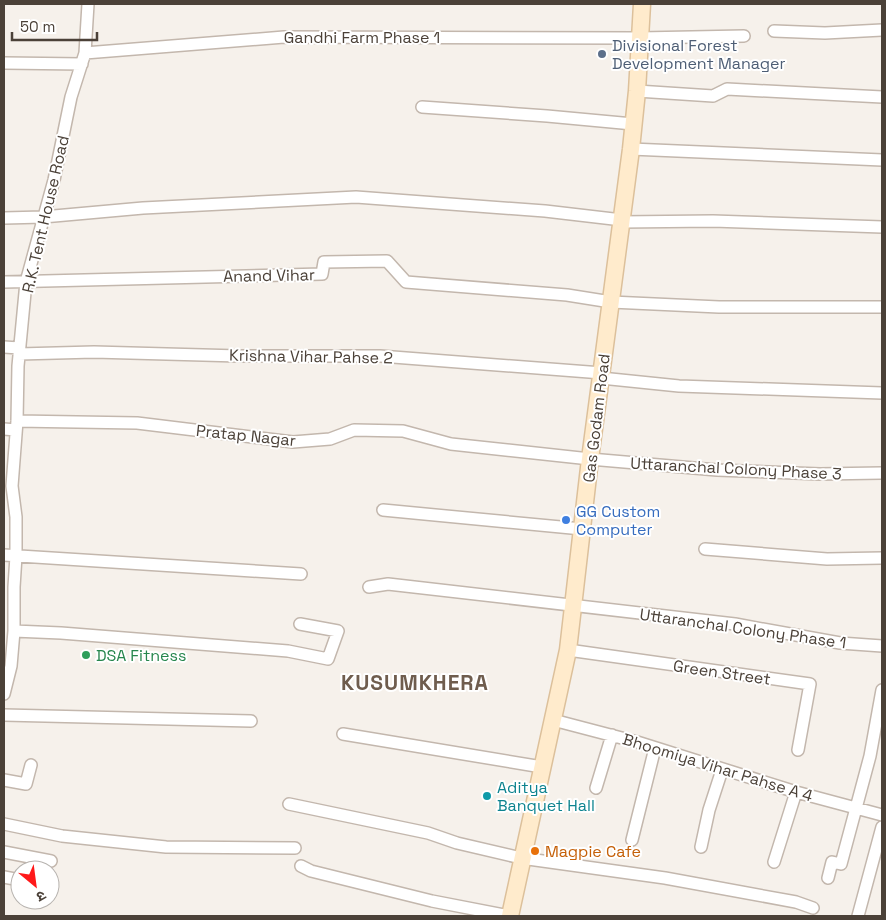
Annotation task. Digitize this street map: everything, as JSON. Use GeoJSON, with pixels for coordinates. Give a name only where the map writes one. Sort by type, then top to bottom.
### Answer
{"type":"FeatureCollection","features":[{"type":"Feature","properties":{"kind":"main road","name":"Gas Godam Road"},"geometry":{"type":"LineString","coordinates":[[509,916],[568,650],[590,459],[622,221],[637,91],[642,4]]}},
{"type":"Feature","properties":{"kind":"street","name":"R.K. Tent House Road"},"geometry":{"type":"LineString","coordinates":[[4,694],[11,666],[11,625],[16,556],[16,518],[8,485],[17,425],[19,351],[26,282],[54,180],[71,97],[84,58],[88,4]]}},
{"type":"Feature","properties":{"kind":"street"},"geometry":{"type":"LineString","coordinates":[[774,31],[825,33],[882,30]]}},
{"type":"Feature","properties":{"kind":"street","name":"Gandhi Farm Phase 1"},"geometry":{"type":"LineString","coordinates":[[4,63],[84,58],[284,36],[640,38],[744,36]]}},
{"type":"Feature","properties":{"kind":"street"},"geometry":{"type":"LineString","coordinates":[[637,91],[713,96],[727,89],[882,98]]}},
{"type":"Feature","properties":{"kind":"street"},"geometry":{"type":"LineString","coordinates":[[422,107],[633,124]]}},
{"type":"Feature","properties":{"kind":"street"},"geometry":{"type":"LineString","coordinates":[[630,149],[882,160]]}},
{"type":"Feature","properties":{"kind":"street"},"geometry":{"type":"LineString","coordinates":[[4,218],[43,217],[143,208],[356,197],[545,211],[622,221],[713,221],[882,227]]}},
{"type":"Feature","properties":{"kind":"street","name":"Anand Vihar"},"geometry":{"type":"LineString","coordinates":[[26,282],[144,277],[322,274],[324,262],[387,261],[406,282],[567,295],[611,302]]}},
{"type":"Feature","properties":{"kind":"street"},"geometry":{"type":"LineString","coordinates":[[4,282],[26,282]]}},
{"type":"Feature","properties":{"kind":"street"},"geometry":{"type":"LineString","coordinates":[[611,302],[718,307],[882,307]]}},
{"type":"Feature","properties":{"kind":"street","name":"Krishna Vihar Pahse 2"},"geometry":{"type":"LineString","coordinates":[[4,347],[19,351],[239,356],[380,356],[601,375],[679,386],[882,393]]}},
{"type":"Feature","properties":{"kind":"street","name":"Pratap Nagar"},"geometry":{"type":"LineString","coordinates":[[4,429],[17,425],[137,423],[293,442],[330,439],[354,430],[403,431],[451,444],[590,459]]}},
{"type":"Feature","properties":{"kind":"street","name":"Uttaranchal Colony Phase 3"},"geometry":{"type":"LineString","coordinates":[[590,459],[717,470],[820,474],[882,473]]}},
{"type":"Feature","properties":{"kind":"street"},"geometry":{"type":"LineString","coordinates":[[383,510],[582,529]]}},
{"type":"Feature","properties":{"kind":"street"},"geometry":{"type":"LineString","coordinates":[[706,549],[827,559],[882,558]]}},
{"type":"Feature","properties":{"kind":"street"},"geometry":{"type":"LineString","coordinates":[[4,555],[302,574]]}},
{"type":"Feature","properties":{"kind":"street","name":"Uttaranchal Colony Phase 1"},"geometry":{"type":"LineString","coordinates":[[369,586],[388,584],[735,624],[840,643],[882,646]]}},
{"type":"Feature","properties":{"kind":"street"},"geometry":{"type":"LineString","coordinates":[[11,625],[61,633],[288,651],[328,658],[338,631],[300,624]]}},
{"type":"Feature","properties":{"kind":"street","name":"Green Street"},"geometry":{"type":"LineString","coordinates":[[568,650],[810,684],[798,750]]}},
{"type":"Feature","properties":{"kind":"street"},"geometry":{"type":"LineString","coordinates":[[828,878],[832,862],[841,864],[870,756],[882,690]]}},
{"type":"Feature","properties":{"kind":"street"},"geometry":{"type":"LineString","coordinates":[[4,715],[251,721]]}},
{"type":"Feature","properties":{"kind":"street","name":"Bhoomiya Vihar Pahse A 4"},"geometry":{"type":"LineString","coordinates":[[553,720],[612,735],[796,792],[882,815]]}},
{"type":"Feature","properties":{"kind":"street"},"geometry":{"type":"LineString","coordinates":[[343,734],[542,768]]}},
{"type":"Feature","properties":{"kind":"street"},"geometry":{"type":"LineString","coordinates":[[596,788],[612,735]]}},
{"type":"Feature","properties":{"kind":"street"},"geometry":{"type":"LineString","coordinates":[[632,840],[655,748]]}},
{"type":"Feature","properties":{"kind":"street"},"geometry":{"type":"LineString","coordinates":[[4,780],[26,784],[31,765]]}},
{"type":"Feature","properties":{"kind":"street"},"geometry":{"type":"LineString","coordinates":[[701,848],[709,810],[722,770]]}},
{"type":"Feature","properties":{"kind":"street"},"geometry":{"type":"LineString","coordinates":[[774,862],[796,792]]}},
{"type":"Feature","properties":{"kind":"street"},"geometry":{"type":"LineString","coordinates":[[289,804],[428,833],[457,843],[521,858],[665,878],[796,902],[813,908]]}},
{"type":"Feature","properties":{"kind":"street"},"geometry":{"type":"LineString","coordinates":[[4,824],[62,836],[166,848],[295,848]]}},
{"type":"Feature","properties":{"kind":"street"},"geometry":{"type":"LineString","coordinates":[[858,916],[882,827]]}},
{"type":"Feature","properties":{"kind":"street"},"geometry":{"type":"LineString","coordinates":[[4,852],[47,860]]}},
{"type":"Feature","properties":{"kind":"street"},"geometry":{"type":"LineString","coordinates":[[301,866],[311,871],[432,901],[509,916]]}},
{"type":"Feature","properties":{"kind":"place","name":"Divisional Forest Development Manager"},"geometry":{"type":"Point","coordinates":[602,54]}},
{"type":"Feature","properties":{"kind":"place","name":"GG Custom Computer"},"geometry":{"type":"Point","coordinates":[566,520]}},
{"type":"Feature","properties":{"kind":"place","name":"DSA Fitness"},"geometry":{"type":"Point","coordinates":[86,655]}},
{"type":"Feature","properties":{"kind":"place","name":"Aditya Banquet Hall"},"geometry":{"type":"Point","coordinates":[487,796]}},
{"type":"Feature","properties":{"kind":"place","name":"Magpie Cafe"},"geometry":{"type":"Point","coordinates":[535,851]}},
{"type":"Feature","properties":{"kind":"district","name":"KUSUMKHERA"},"geometry":{"type":"Point","coordinates":[415,683]}}]}
